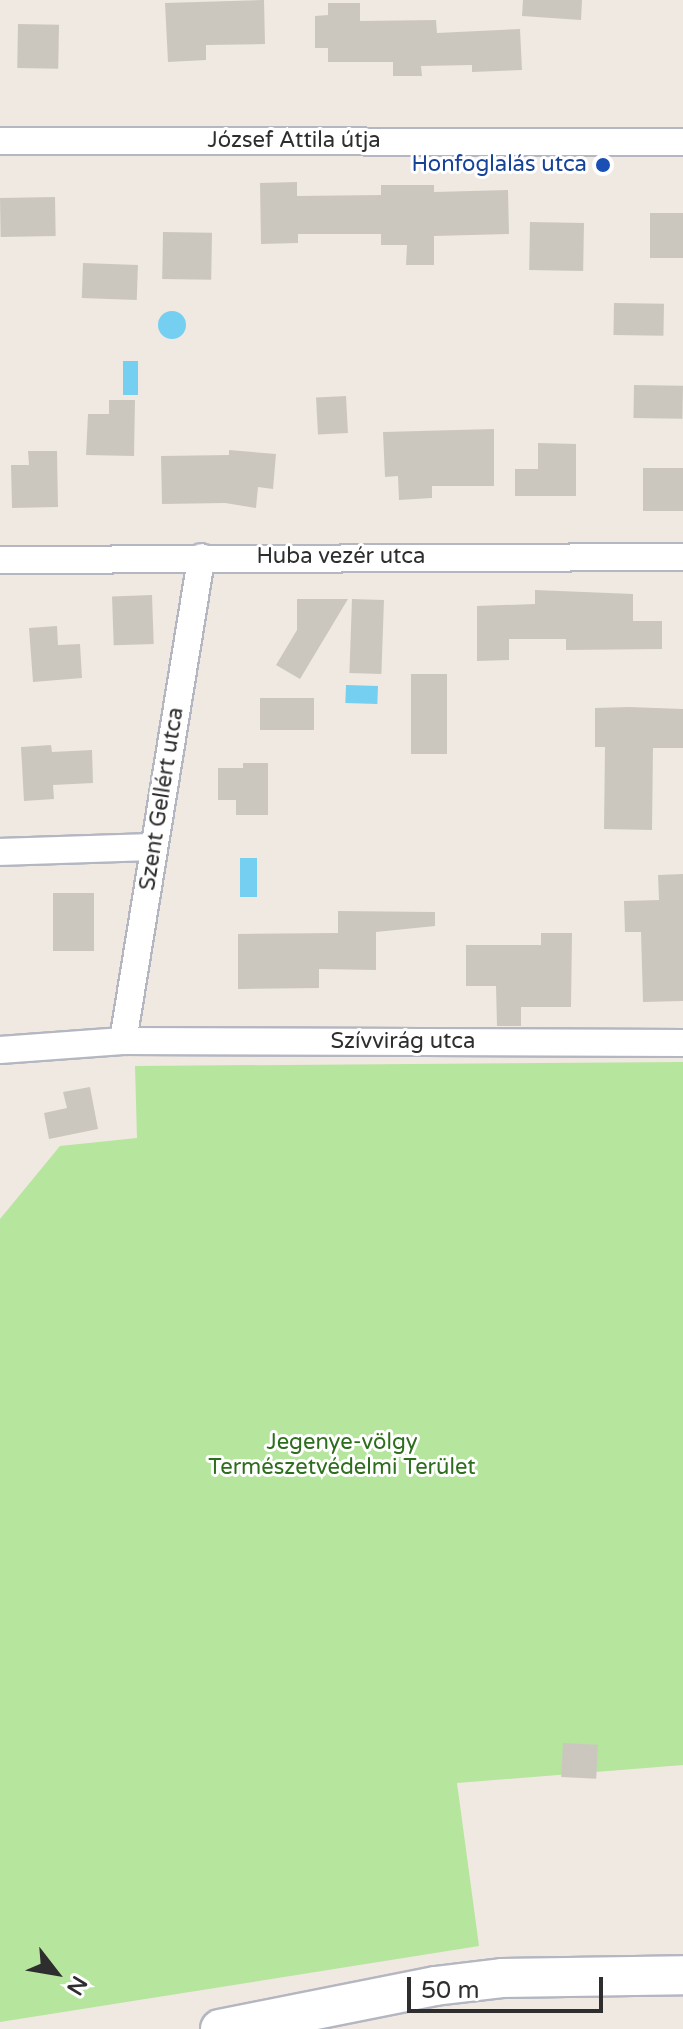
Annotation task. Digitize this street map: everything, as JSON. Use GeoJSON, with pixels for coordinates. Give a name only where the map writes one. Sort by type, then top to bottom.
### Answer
{"type":"FeatureCollection","features":[{"type":"Feature","properties":{"kind":"main road"},"geometry":{"type":"LineString","coordinates":[[220,2029],[299,2021],[435,1986],[502,1978],[683,1975]]}},
{"type":"Feature","properties":{"kind":"street","name":"József Attila útja"},"geometry":{"type":"LineString","coordinates":[[0,141],[683,142]]}},
{"type":"Feature","properties":{"kind":"street","name":"Szent Gellért utca"},"geometry":{"type":"LineString","coordinates":[[123,1041],[201,557]]}},
{"type":"Feature","properties":{"kind":"street","name":"Huba vezér utca"},"geometry":{"type":"LineString","coordinates":[[0,560],[683,557]]}},
{"type":"Feature","properties":{"kind":"street"},"geometry":{"type":"LineString","coordinates":[[0,852],[154,847]]}},
{"type":"Feature","properties":{"kind":"street","name":"Szívvirág utca"},"geometry":{"type":"LineString","coordinates":[[0,1050],[123,1041],[683,1043]]}},
{"type":"Feature","properties":{"kind":"green space","name":"Jegenye-völgy Természetvédelmi Terület"},"geometry":{"type":"Polygon","coordinates":[[[683,1062],[683,1765],[457,1783],[479,1946],[0,2022],[0,1219],[60,1146],[137,1138],[135,1066],[683,1062]]]}},
{"type":"Feature","properties":{"kind":"water"},"geometry":{"type":"Polygon","coordinates":[[[172,311],[182,315],[186,325],[182,335],[172,339],[162,335],[158,325],[162,315],[172,311]]]}},
{"type":"Feature","properties":{"kind":"water"},"geometry":{"type":"Polygon","coordinates":[[[123,361],[138,361],[138,395],[123,395],[123,361]]]}},
{"type":"Feature","properties":{"kind":"water"},"geometry":{"type":"Polygon","coordinates":[[[346,685],[378,686],[377,704],[345,703],[346,685]]]}},
{"type":"Feature","properties":{"kind":"water"},"geometry":{"type":"Polygon","coordinates":[[[240,858],[257,858],[257,897],[240,897],[240,858]]]}},
{"type":"Feature","properties":{"kind":"building"},"geometry":{"type":"Polygon","coordinates":[[[264,0],[265,44],[206,45],[206,60],[168,62],[165,3],[264,0]]]}},
{"type":"Feature","properties":{"kind":"building"},"geometry":{"type":"Polygon","coordinates":[[[523,0],[582,0],[581,20],[522,16],[523,0]]]}},
{"type":"Feature","properties":{"kind":"building"},"geometry":{"type":"Polygon","coordinates":[[[328,3],[360,3],[360,21],[436,20],[437,33],[520,29],[522,70],[472,72],[472,65],[421,66],[422,76],[393,76],[393,62],[328,62],[328,48],[315,48],[315,16],[328,15],[328,3]]]}},
{"type":"Feature","properties":{"kind":"building"},"geometry":{"type":"Polygon","coordinates":[[[18,24],[59,25],[58,69],[17,68],[18,24]]]}},
{"type":"Feature","properties":{"kind":"building"},"geometry":{"type":"Polygon","coordinates":[[[297,182],[297,196],[381,195],[381,185],[434,185],[434,192],[508,190],[509,234],[434,236],[434,265],[406,265],[407,245],[381,245],[381,234],[298,234],[298,243],[261,244],[260,183],[297,182]]]}},
{"type":"Feature","properties":{"kind":"building"},"geometry":{"type":"Polygon","coordinates":[[[55,197],[56,236],[1,237],[0,198],[55,197]]]}},
{"type":"Feature","properties":{"kind":"building"},"geometry":{"type":"Polygon","coordinates":[[[650,213],[683,213],[683,258],[650,258],[650,213]]]}},
{"type":"Feature","properties":{"kind":"building"},"geometry":{"type":"Polygon","coordinates":[[[530,222],[584,223],[583,271],[529,270],[530,222]]]}},
{"type":"Feature","properties":{"kind":"building"},"geometry":{"type":"Polygon","coordinates":[[[163,232],[212,233],[211,280],[162,279],[163,232]]]}},
{"type":"Feature","properties":{"kind":"building"},"geometry":{"type":"Polygon","coordinates":[[[83,263],[138,265],[137,300],[82,298],[83,263]]]}},
{"type":"Feature","properties":{"kind":"building"},"geometry":{"type":"Polygon","coordinates":[[[614,303],[664,304],[663,336],[613,335],[614,303]]]}},
{"type":"Feature","properties":{"kind":"building"},"geometry":{"type":"Polygon","coordinates":[[[634,385],[683,386],[682,419],[633,418],[634,385]]]}},
{"type":"Feature","properties":{"kind":"building"},"geometry":{"type":"Polygon","coordinates":[[[346,396],[348,433],[318,435],[316,398],[346,396]]]}},
{"type":"Feature","properties":{"kind":"building"},"geometry":{"type":"Polygon","coordinates":[[[109,400],[135,400],[134,456],[86,455],[88,414],[109,414],[109,400]]]}},
{"type":"Feature","properties":{"kind":"building"},"geometry":{"type":"Polygon","coordinates":[[[494,429],[494,486],[432,486],[432,498],[399,500],[398,476],[385,477],[383,432],[494,429]]]}},
{"type":"Feature","properties":{"kind":"building"},"geometry":{"type":"Polygon","coordinates":[[[538,443],[576,444],[576,496],[515,496],[515,469],[538,469],[538,443]]]}},
{"type":"Feature","properties":{"kind":"building"},"geometry":{"type":"Polygon","coordinates":[[[229,450],[276,454],[273,489],[258,487],[256,508],[225,503],[162,504],[161,456],[229,455],[229,450]]]}},
{"type":"Feature","properties":{"kind":"building"},"geometry":{"type":"Polygon","coordinates":[[[28,451],[57,451],[58,507],[12,508],[11,465],[29,465],[28,451]]]}},
{"type":"Feature","properties":{"kind":"building"},"geometry":{"type":"Polygon","coordinates":[[[643,468],[683,468],[683,511],[643,511],[643,468]]]}},
{"type":"Feature","properties":{"kind":"building"},"geometry":{"type":"Polygon","coordinates":[[[535,590],[633,594],[633,621],[662,621],[662,649],[566,650],[566,639],[509,639],[509,660],[477,661],[477,606],[535,604],[535,590]]]}},
{"type":"Feature","properties":{"kind":"building"},"geometry":{"type":"Polygon","coordinates":[[[152,595],[154,644],[114,645],[112,596],[152,595]]]}},
{"type":"Feature","properties":{"kind":"building"},"geometry":{"type":"Polygon","coordinates":[[[297,599],[348,599],[300,679],[276,665],[297,630],[297,599]]]}},
{"type":"Feature","properties":{"kind":"building"},"geometry":{"type":"Polygon","coordinates":[[[352,599],[384,600],[381,674],[349,673],[352,599]]]}},
{"type":"Feature","properties":{"kind":"building"},"geometry":{"type":"Polygon","coordinates":[[[57,626],[58,645],[80,644],[82,678],[33,682],[29,628],[57,626]]]}},
{"type":"Feature","properties":{"kind":"building"},"geometry":{"type":"Polygon","coordinates":[[[411,674],[447,674],[447,754],[411,754],[411,674]]]}},
{"type":"Feature","properties":{"kind":"building"},"geometry":{"type":"Polygon","coordinates":[[[260,698],[314,698],[314,730],[260,730],[260,698]]]}},
{"type":"Feature","properties":{"kind":"building"},"geometry":{"type":"Polygon","coordinates":[[[595,708],[683,709],[683,748],[653,748],[652,830],[604,829],[605,747],[595,747],[595,708]]]}},
{"type":"Feature","properties":{"kind":"building"},"geometry":{"type":"Polygon","coordinates":[[[51,745],[52,752],[92,750],[93,783],[53,785],[54,799],[24,801],[21,747],[51,745]]]}},
{"type":"Feature","properties":{"kind":"building"},"geometry":{"type":"Polygon","coordinates":[[[243,763],[268,763],[268,815],[236,815],[236,800],[218,800],[218,768],[243,768],[243,763]]]}},
{"type":"Feature","properties":{"kind":"building"},"geometry":{"type":"Polygon","coordinates":[[[683,874],[683,1001],[643,1002],[641,932],[625,932],[624,901],[659,900],[658,875],[683,874]]]}},
{"type":"Feature","properties":{"kind":"building"},"geometry":{"type":"Polygon","coordinates":[[[53,893],[94,893],[94,951],[53,951],[53,893]]]}},
{"type":"Feature","properties":{"kind":"building"},"geometry":{"type":"Polygon","coordinates":[[[338,911],[435,912],[435,926],[376,932],[376,970],[319,969],[319,988],[238,989],[238,934],[338,933],[338,911]]]}},
{"type":"Feature","properties":{"kind":"building"},"geometry":{"type":"Polygon","coordinates":[[[541,933],[572,933],[571,1007],[521,1007],[521,1026],[497,1026],[496,986],[466,986],[466,945],[541,945],[541,933]]]}},
{"type":"Feature","properties":{"kind":"building"},"geometry":{"type":"Polygon","coordinates":[[[90,1087],[98,1129],[49,1139],[44,1113],[67,1108],[63,1092],[90,1087]]]}},
{"type":"Feature","properties":{"kind":"building"},"geometry":{"type":"Polygon","coordinates":[[[563,1743],[598,1745],[596,1779],[561,1777],[563,1743]]]}},
{"type":"Feature","properties":{"kind":"place","name":"Honfoglalás utca"},"geometry":{"type":"Point","coordinates":[603,165]}}]}
